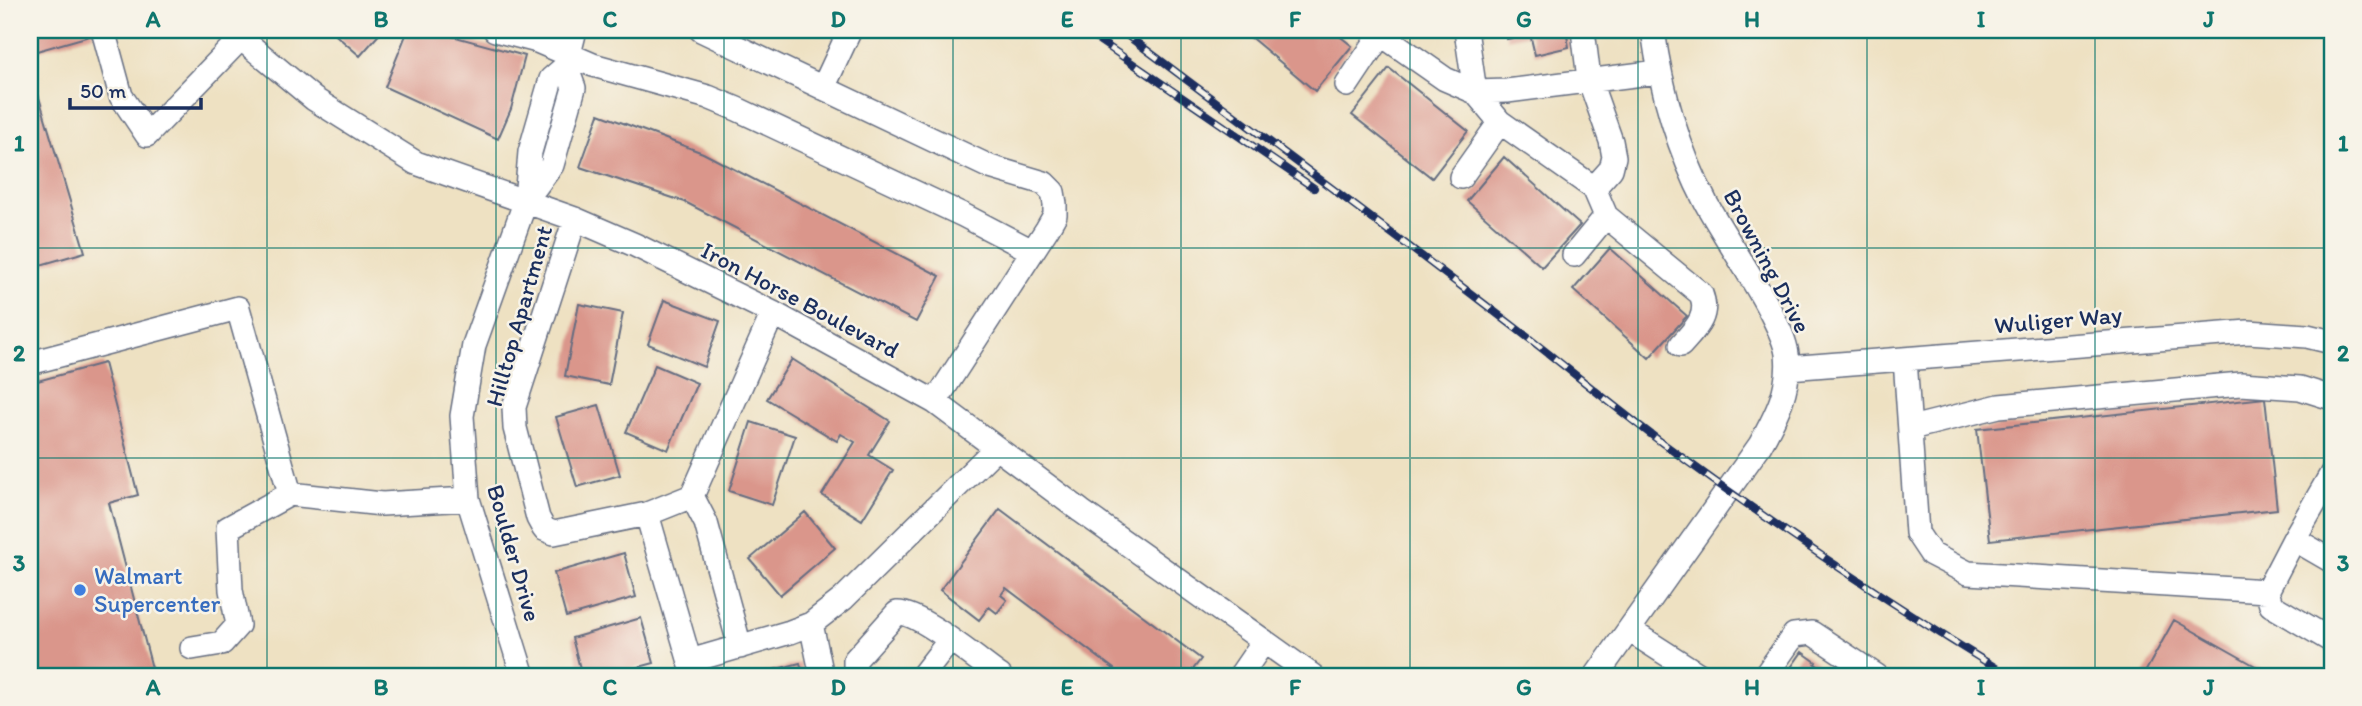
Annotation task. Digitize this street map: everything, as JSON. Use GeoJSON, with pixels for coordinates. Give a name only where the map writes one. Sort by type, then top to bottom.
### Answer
{"type":"FeatureCollection","features":[{"type":"Feature","properties":{"kind":"street"},"geometry":{"type":"LineString","coordinates":[[103,30],[121,96],[147,135],[236,34]]}},
{"type":"Feature","properties":{"kind":"street"},"geometry":{"type":"LineString","coordinates":[[495,30],[537,41],[568,61],[593,65],[708,97],[963,215],[1032,251]]}},
{"type":"Feature","properties":{"kind":"street"},"geometry":{"type":"LineString","coordinates":[[568,61],[575,30]]}},
{"type":"Feature","properties":{"kind":"street"},"geometry":{"type":"LineString","coordinates":[[701,30],[990,167],[1044,183],[1052,192],[1055,215],[935,402]]}},
{"type":"Feature","properties":{"kind":"street"},"geometry":{"type":"LineString","coordinates":[[823,88],[850,30]]}},
{"type":"Feature","properties":{"kind":"street"},"geometry":{"type":"LineString","coordinates":[[1466,30],[1475,92],[1500,121],[1594,188],[1606,216],[1701,294],[1704,302],[1701,321],[1681,345]]}},
{"type":"Feature","properties":{"kind":"street"},"geometry":{"type":"LineString","coordinates":[[1583,30],[1589,79],[1614,157],[1611,169],[1594,188]]}},
{"type":"Feature","properties":{"kind":"street","name":"Browning Drive"},"geometry":{"type":"LineString","coordinates":[[1596,676],[1760,445],[1776,417],[1786,391],[1787,351],[1758,288],[1706,203],[1682,151],[1658,72],[1653,30]]}},
{"type":"Feature","properties":{"kind":"street"},"geometry":{"type":"LineString","coordinates":[[1347,85],[1378,32],[1445,79],[1475,92],[1507,91],[1658,72]]}},
{"type":"Feature","properties":{"kind":"street","name":"Iron Horse Boulevard"},"geometry":{"type":"LineString","coordinates":[[236,34],[314,99],[416,163],[575,219],[707,279],[935,402],[995,449],[1313,676]]}},
{"type":"Feature","properties":{"kind":"street","name":"Boulder Drive"},"geometry":{"type":"LineString","coordinates":[[523,676],[468,499],[463,429],[465,390],[474,345],[526,200],[530,152],[551,79],[568,61]]}},
{"type":"Feature","properties":{"kind":"street"},"geometry":{"type":"LineString","coordinates":[[1461,177],[1500,121]]}},
{"type":"Feature","properties":{"kind":"street"},"geometry":{"type":"LineString","coordinates":[[1574,255],[1606,216]]}},
{"type":"Feature","properties":{"kind":"street","name":"Hilltop Apartment"},"geometry":{"type":"LineString","coordinates":[[575,219],[514,407],[515,428],[538,518],[544,529],[554,533],[647,514],[692,496]]}},
{"type":"Feature","properties":{"kind":"street"},"geometry":{"type":"LineString","coordinates":[[30,363],[238,308],[290,494]]}},
{"type":"Feature","properties":{"kind":"street"},"geometry":{"type":"LineString","coordinates":[[740,647],[706,523],[692,496],[774,313]]}},
{"type":"Feature","properties":{"kind":"street","name":"Wuliger Way"},"geometry":{"type":"LineString","coordinates":[[1788,368],[2248,332],[2307,336],[2332,342]]}},
{"type":"Feature","properties":{"kind":"street"},"geometry":{"type":"LineString","coordinates":[[1905,359],[1917,533],[1931,554],[1968,573],[2266,591]]}},
{"type":"Feature","properties":{"kind":"street"},"geometry":{"type":"LineString","coordinates":[[1911,428],[1999,406],[2241,384],[2300,388],[2332,398]]}},
{"type":"Feature","properties":{"kind":"street"},"geometry":{"type":"LineString","coordinates":[[647,514],[692,669],[740,647],[811,624],[843,599],[995,449]]}},
{"type":"Feature","properties":{"kind":"street"},"geometry":{"type":"LineString","coordinates":[[2332,473],[2266,591],[2271,605],[2332,641]]}},
{"type":"Feature","properties":{"kind":"street"},"geometry":{"type":"LineString","coordinates":[[192,648],[222,643],[238,625],[231,590],[228,528],[290,494],[382,504],[468,499]]}},
{"type":"Feature","properties":{"kind":"street"},"geometry":{"type":"LineString","coordinates":[[2294,539],[2332,561]]}},
{"type":"Feature","properties":{"kind":"street"},"geometry":{"type":"LineString","coordinates":[[855,676],[855,660],[897,612],[914,616],[950,640],[991,673]]}},
{"type":"Feature","properties":{"kind":"street"},"geometry":{"type":"LineString","coordinates":[[811,624],[822,676]]}},
{"type":"Feature","properties":{"kind":"street"},"geometry":{"type":"LineString","coordinates":[[1629,630],[1701,676]]}},
{"type":"Feature","properties":{"kind":"street"},"geometry":{"type":"LineString","coordinates":[[1765,676],[1794,635],[1812,633],[1877,676]]}},
{"type":"Feature","properties":{"kind":"street"},"geometry":{"type":"LineString","coordinates":[[922,676],[950,640]]}},
{"type":"Feature","properties":{"kind":"street"},"geometry":{"type":"LineString","coordinates":[[1239,676],[1264,641]]}},
{"type":"Feature","properties":{"kind":"building"},"geometry":{"type":"Polygon","coordinates":[[[30,30],[92,30],[93,35],[30,53],[30,30]]]}},
{"type":"Feature","properties":{"kind":"building"},"geometry":{"type":"Polygon","coordinates":[[[330,30],[383,30],[360,56],[330,30]]]}},
{"type":"Feature","properties":{"kind":"building"},"geometry":{"type":"Polygon","coordinates":[[[408,30],[430,30],[525,56],[511,109],[498,139],[385,87],[408,30]]]}},
{"type":"Feature","properties":{"kind":"building"},"geometry":{"type":"Polygon","coordinates":[[[1242,30],[1332,30],[1352,46],[1315,91],[1242,30]]]}},
{"type":"Feature","properties":{"kind":"building"},"geometry":{"type":"Polygon","coordinates":[[[1505,30],[1566,30],[1569,47],[1535,55],[1530,34],[1507,39],[1505,30]]]}},
{"type":"Feature","properties":{"kind":"building"},"geometry":{"type":"Polygon","coordinates":[[[30,67],[85,252],[30,268],[30,67]]]}},
{"type":"Feature","properties":{"kind":"building"},"geometry":{"type":"Polygon","coordinates":[[[1389,68],[1468,131],[1432,178],[1352,115],[1389,68]]]}},
{"type":"Feature","properties":{"kind":"building"},"geometry":{"type":"Polygon","coordinates":[[[599,114],[703,153],[940,276],[916,322],[685,202],[580,167],[599,114]]]}},
{"type":"Feature","properties":{"kind":"building"},"geometry":{"type":"Polygon","coordinates":[[[1504,157],[1580,225],[1542,267],[1467,201],[1504,157]]]}},
{"type":"Feature","properties":{"kind":"building"},"geometry":{"type":"Polygon","coordinates":[[[1610,248],[1687,316],[1649,358],[1573,290],[1610,248]]]}},
{"type":"Feature","properties":{"kind":"building"},"geometry":{"type":"Polygon","coordinates":[[[664,300],[720,321],[704,367],[648,344],[664,300]]]}},
{"type":"Feature","properties":{"kind":"building"},"geometry":{"type":"Polygon","coordinates":[[[579,304],[623,313],[609,385],[565,376],[579,304]]]}},
{"type":"Feature","properties":{"kind":"building"},"geometry":{"type":"Polygon","coordinates":[[[792,359],[890,421],[869,455],[893,470],[862,520],[822,495],[855,442],[841,434],[837,441],[767,399],[792,359]]]}},
{"type":"Feature","properties":{"kind":"building","name":"Walmart Supercenter"},"geometry":{"type":"Polygon","coordinates":[[[104,363],[138,495],[109,503],[154,676],[30,676],[30,383],[104,363]]]}},
{"type":"Feature","properties":{"kind":"building"},"geometry":{"type":"Polygon","coordinates":[[[655,365],[697,383],[668,450],[626,432],[655,365]]]}},
{"type":"Feature","properties":{"kind":"building"},"geometry":{"type":"Polygon","coordinates":[[[2265,398],[2277,509],[1990,540],[1977,429],[2265,398]]]}},
{"type":"Feature","properties":{"kind":"building"},"geometry":{"type":"Polygon","coordinates":[[[599,405],[620,475],[577,487],[556,417],[599,405]]]}},
{"type":"Feature","properties":{"kind":"building"},"geometry":{"type":"Polygon","coordinates":[[[751,422],[795,436],[772,505],[729,491],[751,422]]]}},
{"type":"Feature","properties":{"kind":"building"},"geometry":{"type":"Polygon","coordinates":[[[1000,509],[1201,659],[1188,676],[1108,676],[1114,669],[1006,588],[1001,595],[1007,600],[997,613],[989,607],[979,620],[940,590],[1000,509]]]}},
{"type":"Feature","properties":{"kind":"building"},"geometry":{"type":"Polygon","coordinates":[[[805,512],[835,548],[780,595],[750,559],[805,512]]]}},
{"type":"Feature","properties":{"kind":"building"},"geometry":{"type":"Polygon","coordinates":[[[624,553],[636,597],[566,617],[554,573],[624,553]]]}},
{"type":"Feature","properties":{"kind":"building"},"geometry":{"type":"Polygon","coordinates":[[[641,618],[654,663],[606,676],[582,676],[572,638],[641,618]]]}},
{"type":"Feature","properties":{"kind":"building"},"geometry":{"type":"Polygon","coordinates":[[[2174,620],[2273,676],[2143,676],[2174,620]]]}},
{"type":"Feature","properties":{"kind":"building"},"geometry":{"type":"Polygon","coordinates":[[[1802,652],[1816,662],[1815,664],[1833,676],[1785,676],[1802,652]]]}},
{"type":"Feature","properties":{"kind":"building"},"geometry":{"type":"Polygon","coordinates":[[[800,663],[804,676],[754,676],[754,675],[800,663]]]}},
{"type":"Feature","properties":{"kind":"railway"},"geometry":{"type":"LineString","coordinates":[[1084,30],[1314,188]]}},
{"type":"Feature","properties":{"kind":"railway"},"geometry":{"type":"LineString","coordinates":[[1120,30],[1408,246],[1707,476],[1834,564],[2009,676]]}},
{"type":"Feature","properties":{"kind":"place","name":"Walmart Supercenter"},"geometry":{"type":"Point","coordinates":[80,590]}}]}
